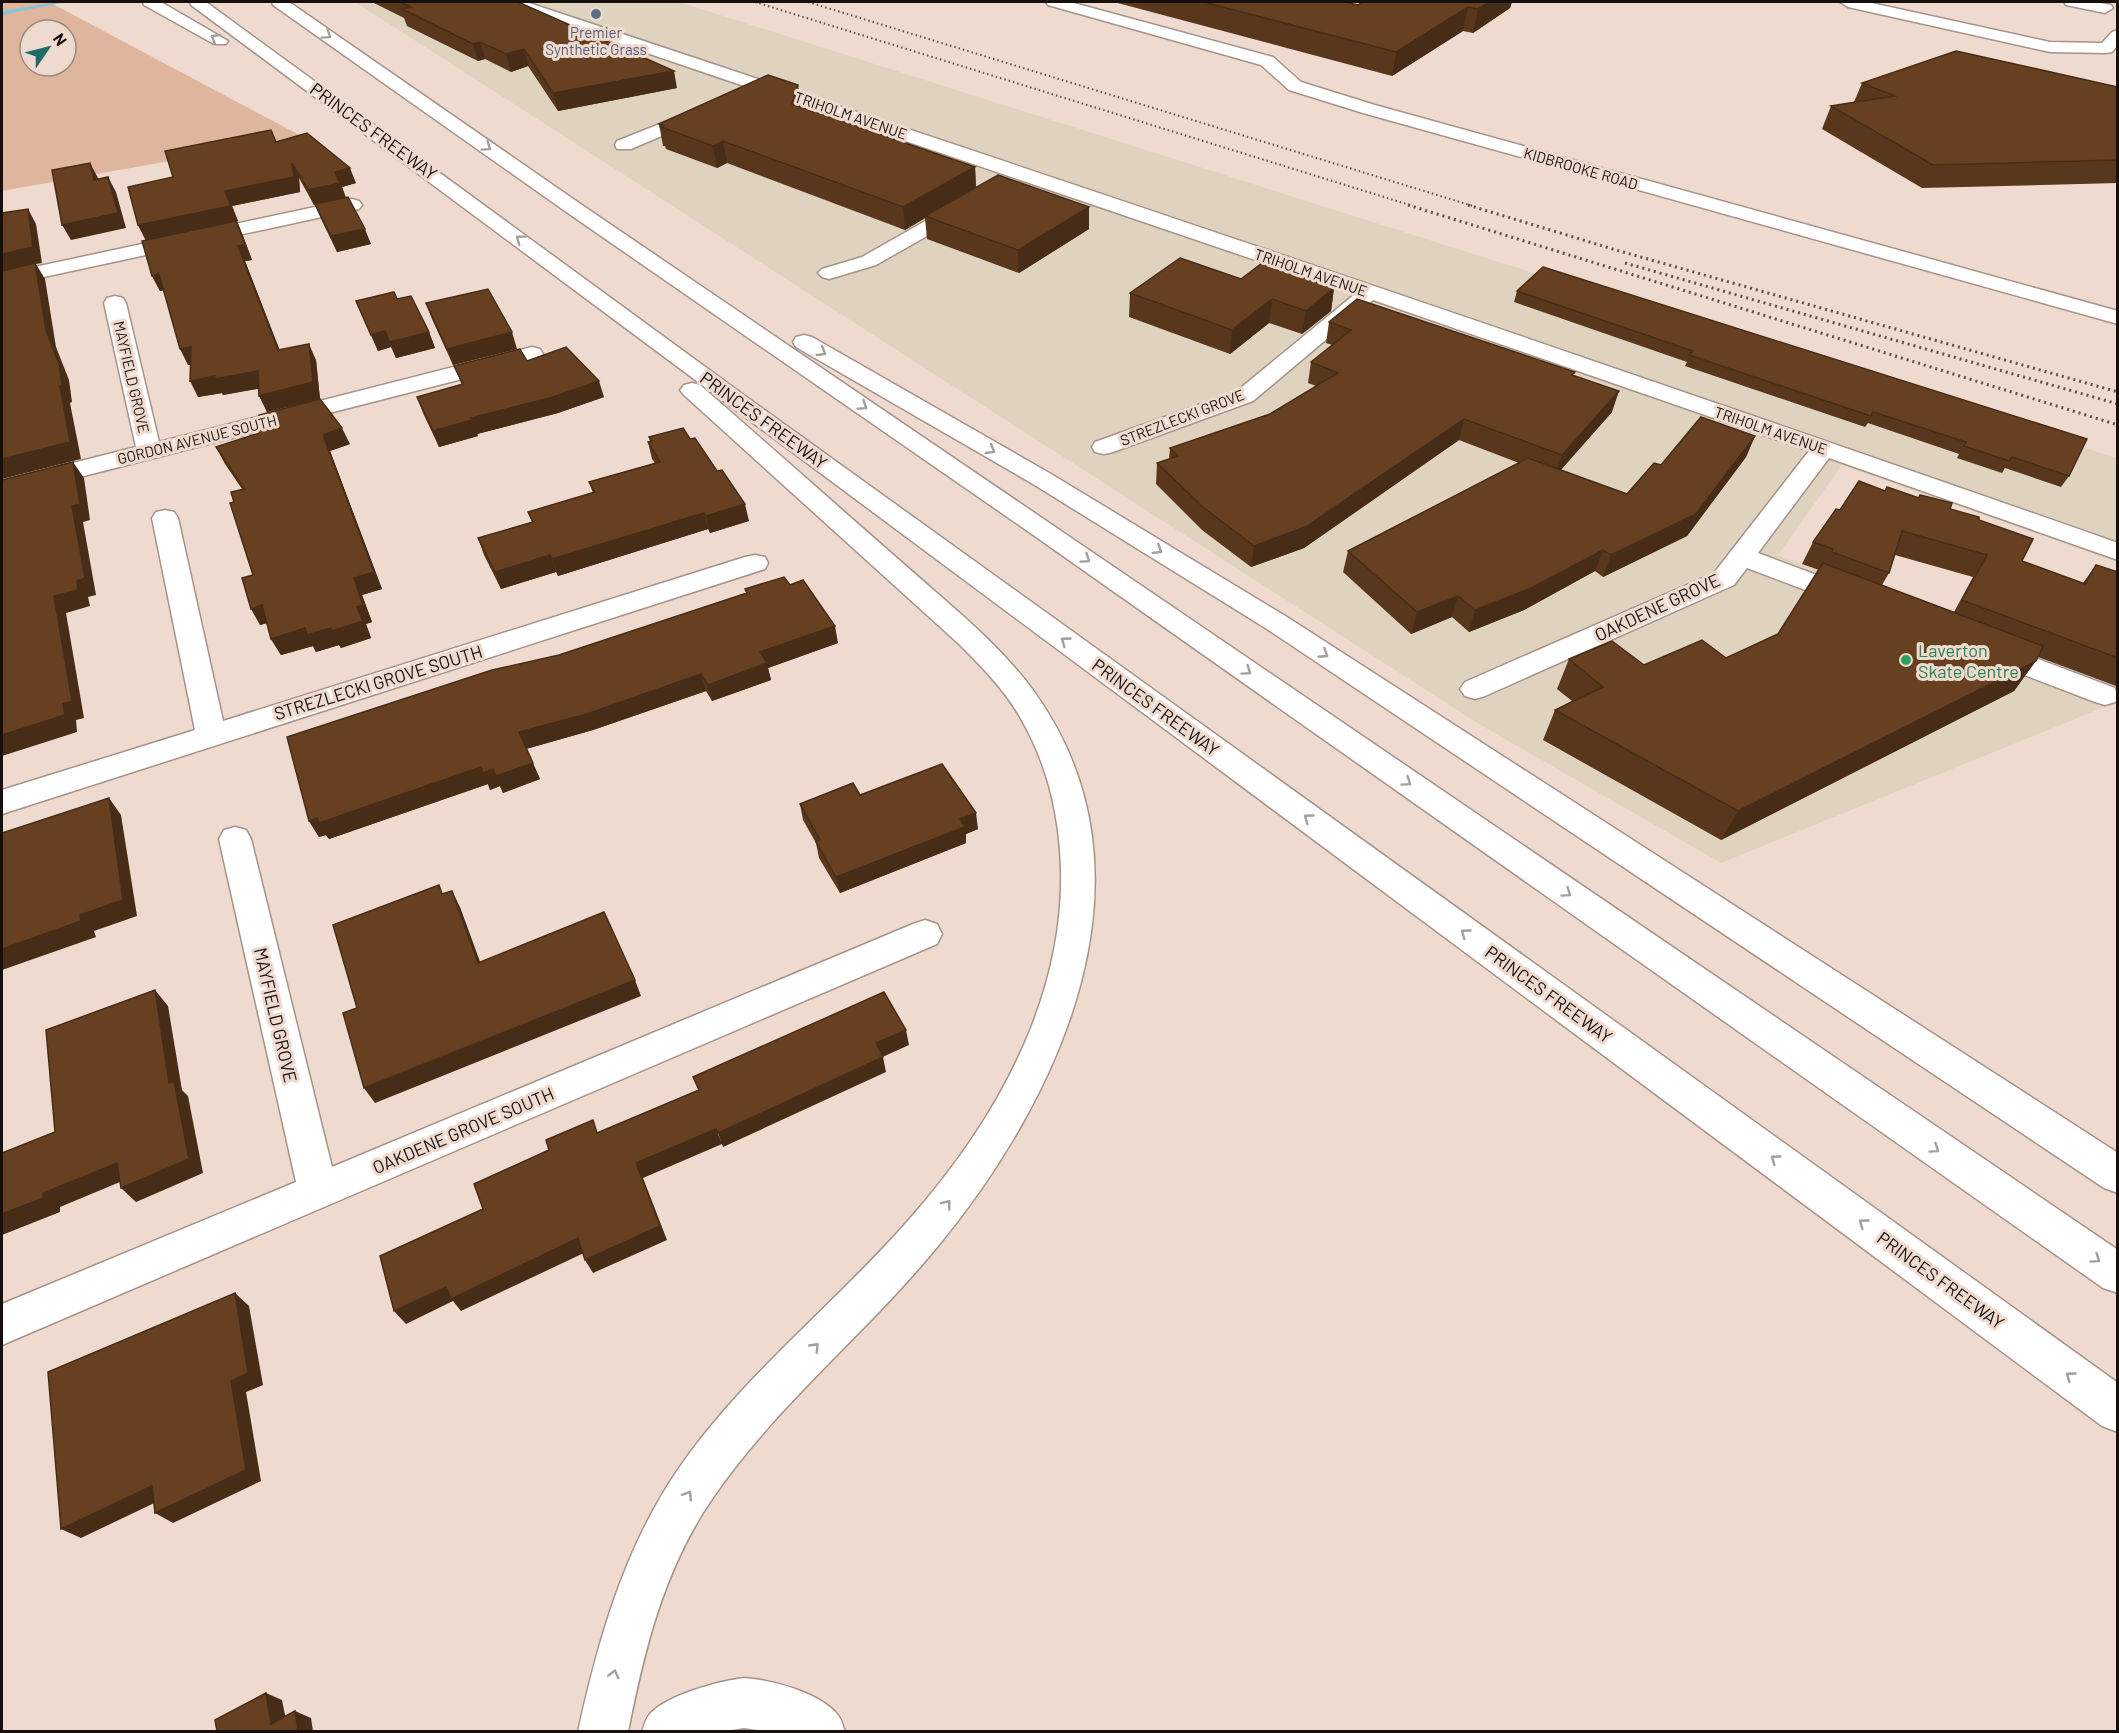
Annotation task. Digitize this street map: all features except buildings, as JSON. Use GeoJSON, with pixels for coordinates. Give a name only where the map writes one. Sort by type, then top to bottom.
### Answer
{"type":"FeatureCollection","features":[{"type":"Feature","properties":{"kind":"main road"},"geometry":{"type":"LineString","coordinates":[[150,2],[358,118]]}},
{"type":"Feature","properties":{"kind":"main road","name":"PRINCES FREEWAY"},"geometry":{"type":"LineString","coordinates":[[197,2],[358,118],[747,408],[2118,1410]]}},
{"type":"Feature","properties":{"kind":"main road"},"geometry":{"type":"LineString","coordinates":[[279,2],[572,207],[1058,540],[2118,1274]]}},
{"type":"Feature","properties":{"kind":"main road"},"geometry":{"type":"LineString","coordinates":[[290,2],[303,17]]}},
{"type":"Feature","properties":{"kind":"main road","name":"TRIHOLM AVENUE"},"geometry":{"type":"LineString","coordinates":[[512,2],[1023,173],[2115,550]]}},
{"type":"Feature","properties":{"kind":"main road","name":"KIDBROOKE ROAD"},"geometry":{"type":"LineString","coordinates":[[1054,2],[1267,61],[1295,86],[1348,102],[2118,318]]}},
{"type":"Feature","properties":{"kind":"main road"},"geometry":{"type":"LineString","coordinates":[[1848,2],[2050,47],[2106,48],[2118,35]]}},
{"type":"Feature","properties":{"kind":"main road"},"geometry":{"type":"LineString","coordinates":[[2072,2],[2105,8]]}},
{"type":"Feature","properties":{"kind":"main road"},"geometry":{"type":"LineString","coordinates":[[740,94],[762,85]]}},
{"type":"Feature","properties":{"kind":"main road"},"geometry":{"type":"LineString","coordinates":[[624,145],[644,139],[719,104]]}},
{"type":"Feature","properties":{"kind":"main road"},"geometry":{"type":"LineString","coordinates":[[1003,184],[1023,173]]}},
{"type":"Feature","properties":{"kind":"main road"},"geometry":{"type":"LineString","coordinates":[[829,273],[869,261],[982,196]]}},
{"type":"Feature","properties":{"kind":"main road"},"geometry":{"type":"LineString","coordinates":[[2,280],[352,205]]}},
{"type":"Feature","properties":{"kind":"main road"},"geometry":{"type":"LineString","coordinates":[[572,207],[1042,479],[1277,623],[2118,1175]]}},
{"type":"Feature","properties":{"kind":"main road"},"geometry":{"type":"LineString","coordinates":[[567,274],[721,418],[860,538],[993,661],[1020,694],[1041,726],[1058,764],[1069,803],[1078,854],[1078,907],[1071,955],[1056,1012],[1033,1066],[998,1129],[951,1200],[901,1260],[746,1420],[693,1487],[655,1552],[640,1589],[619,1658],[603,1731]]}},
{"type":"Feature","properties":{"kind":"main road","name":"STREZLECKI GROVE"},"geometry":{"type":"LineString","coordinates":[[1104,447],[1245,396],[1370,292]]}},
{"type":"Feature","properties":{"kind":"main road","name":"MAYFIELD GROVE"},"geometry":{"type":"LineString","coordinates":[[115,303],[149,452]]}},
{"type":"Feature","properties":{"kind":"main road","name":"GORDON AVENUE SOUTH"},"geometry":{"type":"LineString","coordinates":[[2,489],[532,354]]}},
{"type":"Feature","properties":{"kind":"main road","name":"OAKDENE GROVE"},"geometry":{"type":"LineString","coordinates":[[1475,689],[1724,579],[1824,448]]}},
{"type":"Feature","properties":{"kind":"main road"},"geometry":{"type":"LineString","coordinates":[[165,518],[211,734]]}},
{"type":"Feature","properties":{"kind":"main road"},"geometry":{"type":"LineString","coordinates":[[1741,556],[1873,606]]}},
{"type":"Feature","properties":{"kind":"main road","name":"STREZLECKI GROVE SOUTH"},"geometry":{"type":"LineString","coordinates":[[2,802],[755,563]]}},
{"type":"Feature","properties":{"kind":"main road"},"geometry":{"type":"LineString","coordinates":[[1961,640],[2105,694]]}},
{"type":"Feature","properties":{"kind":"main road","name":"MAYFIELD GROVE"},"geometry":{"type":"LineString","coordinates":[[235,839],[318,1192]]}},
{"type":"Feature","properties":{"kind":"main road","name":"OAKDENE GROVE SOUTH"},"geometry":{"type":"LineString","coordinates":[[2,1325],[925,934]]}},
{"type":"Feature","properties":{"kind":"main road"},"geometry":{"type":"LineString","coordinates":[[667,1731],[709,1708],[743,1703],[758,1703],[790,1712],[820,1731]]}},
{"type":"Feature","properties":{"kind":"shaded area"},"geometry":{"type":"Polygon","coordinates":[[[2,2],[49,2],[303,137],[2,191],[2,2]]]}},
{"type":"Feature","properties":{"kind":"shaded area"},"geometry":{"type":"Polygon","coordinates":[[[355,2],[679,2],[2117,458],[2117,562],[1842,465],[1778,555],[1946,619],[1943,625],[2117,691],[2117,702],[1721,863],[1479,724],[355,2]]]}},
{"type":"Feature","properties":{"kind":"waterway"},"geometry":{"type":"LineString","coordinates":[[2,13],[63,2]]}},
{"type":"Feature","properties":{"kind":"railway"},"geometry":{"type":"LineString","coordinates":[[755,2],[1413,206]]}},
{"type":"Feature","properties":{"kind":"railway"},"geometry":{"type":"LineString","coordinates":[[808,2],[1473,206]]}},
{"type":"Feature","properties":{"kind":"railway"},"geometry":{"type":"LineString","coordinates":[[1408,205],[2118,425]]}},
{"type":"Feature","properties":{"kind":"railway"},"geometry":{"type":"LineString","coordinates":[[1468,205],[1616,250],[2118,392]]}},
{"type":"Feature","properties":{"kind":"railway"},"geometry":{"type":"LineString","coordinates":[[1625,263],[2118,404]]}},
{"type":"Feature","properties":{"kind":"place","name":"Premier Synthetic Grass"},"geometry":{"type":"Point","coordinates":[596,14]}},
{"type":"Feature","properties":{"kind":"place","name":"Laverton Skate Centre"},"geometry":{"type":"Point","coordinates":[1906,660]}}]}
